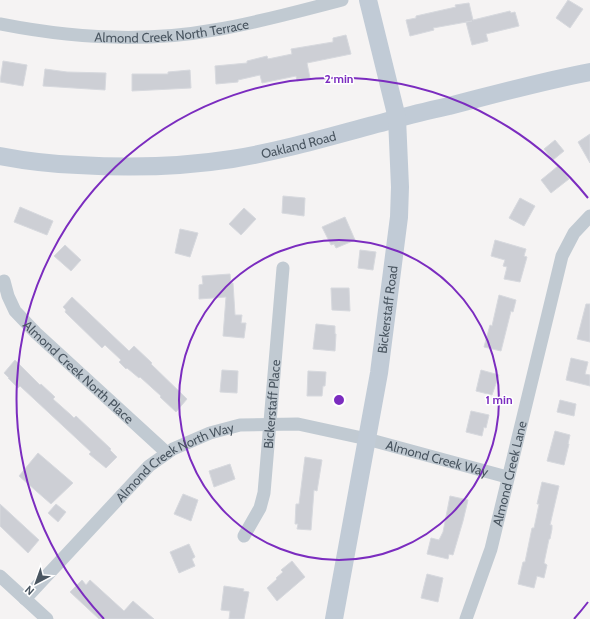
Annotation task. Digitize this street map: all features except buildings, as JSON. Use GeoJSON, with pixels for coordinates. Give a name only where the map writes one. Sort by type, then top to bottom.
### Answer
{"type":"FeatureCollection","features":[{"type":"Feature","properties":{"kind":"street","name":"Almond Creek North Terrace"},"geometry":{"type":"LineString","coordinates":[[0,24],[53,34],[119,38],[155,37],[215,30],[257,22],[342,0]]}},
{"type":"Feature","properties":{"kind":"street","name":"Bickerstaff Road"},"geometry":{"type":"LineString","coordinates":[[334,619],[379,373],[399,217],[400,187],[397,118],[368,0]]}},
{"type":"Feature","properties":{"kind":"street","name":"Oakland Road"},"geometry":{"type":"LineString","coordinates":[[0,156],[53,164],[110,167],[155,167],[231,159],[272,152],[329,138],[397,118],[545,81],[590,72]]}},
{"type":"Feature","properties":{"kind":"street","name":"Almond Creek Lane"},"geometry":{"type":"LineString","coordinates":[[466,619],[490,549],[562,256],[574,233],[590,216]]}},
{"type":"Feature","properties":{"kind":"street","name":"Bickerstaff Place"},"geometry":{"type":"LineString","coordinates":[[244,536],[260,508],[264,493],[283,268]]}},
{"type":"Feature","properties":{"kind":"street","name":"Almond Creek North Place"},"geometry":{"type":"LineString","coordinates":[[4,281],[8,296],[15,311],[167,453]]}},
{"type":"Feature","properties":{"kind":"street","name":"Almond Creek North Way"},"geometry":{"type":"LineString","coordinates":[[25,599],[149,466],[167,453],[195,438],[240,425],[298,424],[367,439]]}},
{"type":"Feature","properties":{"kind":"street","name":"Almond Creek Way"},"geometry":{"type":"LineString","coordinates":[[367,439],[507,477]]}},
{"type":"Feature","properties":{"kind":"street"},"geometry":{"type":"LineString","coordinates":[[0,576],[47,619]]}}]}
